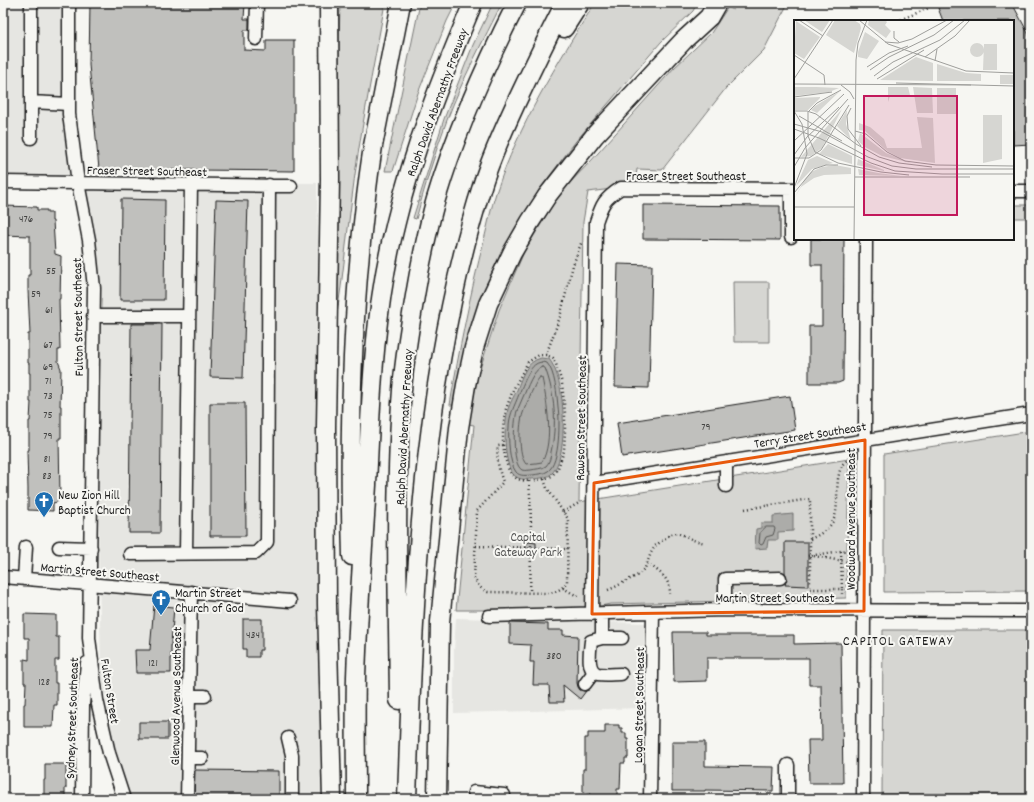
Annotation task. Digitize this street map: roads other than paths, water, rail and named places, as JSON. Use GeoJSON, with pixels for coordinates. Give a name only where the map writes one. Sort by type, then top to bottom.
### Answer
{"type":"FeatureCollection","features":[{"type":"Feature","properties":{"kind":"highway"},"geometry":{"type":"LineString","coordinates":[[329,3],[330,179],[326,427],[327,605],[332,799]]}},
{"type":"Feature","properties":{"kind":"highway"},"geometry":{"type":"LineString","coordinates":[[356,677],[350,503],[351,402],[354,329],[360,252],[369,169],[401,3]]}},
{"type":"Feature","properties":{"kind":"highway","name":"Ralph David Abernathy Freeway"},"geometry":{"type":"LineString","coordinates":[[356,799],[356,677],[371,407],[378,323],[386,268],[396,222],[418,146],[473,3]]}},
{"type":"Feature","properties":{"kind":"highway","name":"Ralph David Abernathy Freeway"},"geometry":{"type":"LineString","coordinates":[[400,799],[398,465],[402,389],[408,339],[425,242],[447,165],[481,77],[517,3]]}},
{"type":"Feature","properties":{"kind":"highway"},"geometry":{"type":"LineString","coordinates":[[407,799],[415,602],[422,512],[435,397],[452,299],[483,182],[504,129],[545,41],[565,3]]}},
{"type":"Feature","properties":{"kind":"highway"},"geometry":{"type":"LineString","coordinates":[[515,106],[580,3]]}},
{"type":"Feature","properties":{"kind":"highway"},"geometry":{"type":"LineString","coordinates":[[437,799],[440,622],[458,435],[474,348],[488,304],[512,252],[547,196],[595,135],[684,40],[709,16],[717,3]]}},
{"type":"Feature","properties":{"kind":"street"},"geometry":{"type":"LineString","coordinates":[[31,3],[31,138]]}},
{"type":"Feature","properties":{"kind":"street","name":"Fulton Street Southeast"},"geometry":{"type":"LineString","coordinates":[[69,3],[69,114],[78,183],[89,240],[94,288],[90,584]]}},
{"type":"Feature","properties":{"kind":"street"},"geometry":{"type":"LineString","coordinates":[[256,39],[257,3]]}},
{"type":"Feature","properties":{"kind":"street"},"geometry":{"type":"LineString","coordinates":[[31,102],[69,104]]}},
{"type":"Feature","properties":{"kind":"street","name":"Fraser Street Southeast"},"geometry":{"type":"LineString","coordinates":[[3,182],[292,186]]}},
{"type":"Feature","properties":{"kind":"street"},"geometry":{"type":"LineString","coordinates":[[186,554],[191,184]]}},
{"type":"Feature","properties":{"kind":"street"},"geometry":{"type":"LineString","coordinates":[[130,554],[256,553],[267,542],[269,185]]}},
{"type":"Feature","properties":{"kind":"street","name":"Fraser Street Southeast"},"geometry":{"type":"LineString","coordinates":[[596,222],[604,202],[611,194],[621,188],[793,189]]}},
{"type":"Feature","properties":{"kind":"street"},"geometry":{"type":"LineString","coordinates":[[791,237],[793,189]]}},
{"type":"Feature","properties":{"kind":"street"},"geometry":{"type":"LineString","coordinates":[[1014,191],[1031,191]]}},
{"type":"Feature","properties":{"kind":"street","name":"Rawson Street Southeast"},"geometry":{"type":"LineString","coordinates":[[596,222],[594,483],[597,614],[602,638]]}},
{"type":"Feature","properties":{"kind":"street","name":"Woodward Avenue Southeast"},"geometry":{"type":"LineString","coordinates":[[863,799],[866,240]]}},
{"type":"Feature","properties":{"kind":"street"},"geometry":{"type":"LineString","coordinates":[[93,316],[189,316]]}},
{"type":"Feature","properties":{"kind":"street","name":"Terry Street Southeast"},"geometry":{"type":"LineString","coordinates":[[594,483],[1031,414]]}},
{"type":"Feature","properties":{"kind":"street"},"geometry":{"type":"LineString","coordinates":[[726,462],[726,486]]}},
{"type":"Feature","properties":{"kind":"street"},"geometry":{"type":"LineString","coordinates":[[24,579],[26,547]]}},
{"type":"Feature","properties":{"kind":"street"},"geometry":{"type":"LineString","coordinates":[[59,548],[91,548]]}},
{"type":"Feature","properties":{"kind":"street","name":"Martin Street Southeast"},"geometry":{"type":"LineString","coordinates":[[3,577],[290,601]]}},
{"type":"Feature","properties":{"kind":"street"},"geometry":{"type":"LineString","coordinates":[[725,610],[725,579],[780,578]]}},
{"type":"Feature","properties":{"kind":"street","name":"Fulton Street"},"geometry":{"type":"LineString","coordinates":[[90,584],[89,638],[97,700],[109,753],[124,799]]}},
{"type":"Feature","properties":{"kind":"street","name":"Glenwood Avenue Southeast"},"geometry":{"type":"LineString","coordinates":[[187,799],[191,592]]}},
{"type":"Feature","properties":{"kind":"street","name":"Martin Street Southeast"},"geometry":{"type":"LineString","coordinates":[[489,616],[725,610],[1031,611]]}},
{"type":"Feature","properties":{"kind":"street","name":"Logan Street Southeast"},"geometry":{"type":"LineString","coordinates":[[650,799],[653,612]]}},
{"type":"Feature","properties":{"kind":"street","name":"Sydney Street Southeast"},"geometry":{"type":"LineString","coordinates":[[82,799],[83,705],[89,638]]}},
{"type":"Feature","properties":{"kind":"street"},"geometry":{"type":"LineString","coordinates":[[621,674],[598,674],[594,672],[589,664],[591,641],[602,638],[622,638]]}},
{"type":"Feature","properties":{"kind":"street"},"geometry":{"type":"LineString","coordinates":[[585,684],[594,672]]}},
{"type":"Feature","properties":{"kind":"street"},"geometry":{"type":"LineString","coordinates":[[189,696],[205,696]]}},
{"type":"Feature","properties":{"kind":"street"},"geometry":{"type":"LineString","coordinates":[[288,738],[292,755],[292,799]]}},
{"type":"Feature","properties":{"kind":"street"},"geometry":{"type":"LineString","coordinates":[[188,758],[202,758]]}},
{"type":"Feature","properties":{"kind":"street"},"geometry":{"type":"LineString","coordinates":[[788,765],[788,799]]}},
{"type":"Feature","properties":{"kind":"street"},"geometry":{"type":"LineString","coordinates":[[474,792],[504,795]]}},
{"type":"Feature","properties":{"kind":"water"},"geometry":{"type":"Polygon","coordinates":[[[541,358],[549,359],[557,374],[563,415],[562,449],[559,461],[550,475],[540,478],[523,479],[516,477],[513,474],[507,461],[505,433],[507,416],[509,407],[525,370],[536,360],[541,358]]]}},
{"type":"Feature","properties":{"kind":"water"},"geometry":{"type":"Polygon","coordinates":[[[793,514],[793,531],[778,532],[778,540],[768,540],[767,548],[755,549],[756,529],[761,528],[761,523],[773,523],[773,516],[793,514]]]}},
{"type":"Feature","properties":{"kind":"place","name":"New Zion Hill Baptist Church"},"geometry":{"type":"Point","coordinates":[44,518]}},
{"type":"Feature","properties":{"kind":"place","name":"Martin Street Church of God"},"geometry":{"type":"Point","coordinates":[161,616]}},
{"type":"Feature","properties":{"kind":"district","name":"CAPITOL GATEWAY"},"geometry":{"type":"Point","coordinates":[898,640]}},
{"type":"Feature","properties":{"kind":"park label","name":"Capital Gateway Park"},"geometry":{"type":"Point","coordinates":[528,544]}}]}
